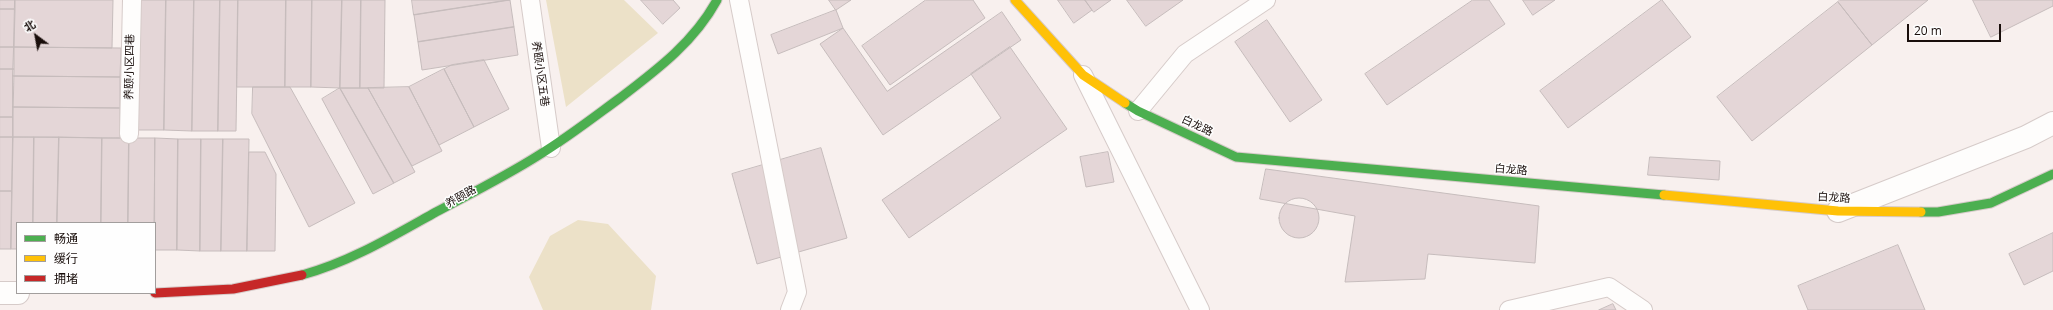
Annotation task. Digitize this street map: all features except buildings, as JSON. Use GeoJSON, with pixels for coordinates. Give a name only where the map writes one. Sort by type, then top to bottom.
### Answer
{"type":"FeatureCollection","features":[{"type":"Feature","properties":{"kind":"street","name":"养颐路"},"geometry":{"type":"LineString","coordinates":[[156,293],[193,293],[234,290],[274,283],[311,272],[348,258],[384,241],[551,148],[656,71],[684,45],[701,25],[717,0]]}},
{"type":"Feature","properties":{"kind":"street","name":"白龙路"},"geometry":{"type":"LineString","coordinates":[[1015,0],[1083,75],[1138,112],[1236,157],[1838,211],[1938,212],[1991,203],[2053,174]]}},
{"type":"Feature","properties":{"kind":"street"},"geometry":{"type":"LineString","coordinates":[[1838,211],[2026,137],[2053,123]]}},
{"type":"Feature","properties":{"kind":"street"},"geometry":{"type":"LineString","coordinates":[[0,293],[16,293]]}},
{"type":"Feature","properties":{"kind":"lane","name":"养颐小区四巷"},"geometry":{"type":"LineString","coordinates":[[129,134],[132,0]]}},
{"type":"Feature","properties":{"kind":"lane","name":"养颐小区五巷"},"geometry":{"type":"LineString","coordinates":[[530,0],[551,148]]}},
{"type":"Feature","properties":{"kind":"lane"},"geometry":{"type":"LineString","coordinates":[[739,0],[797,292],[790,310]]}},
{"type":"Feature","properties":{"kind":"lane"},"geometry":{"type":"LineString","coordinates":[[1138,112],[1185,54],[1266,0]]}},
{"type":"Feature","properties":{"kind":"lane"},"geometry":{"type":"LineString","coordinates":[[1083,75],[1200,310]]}},
{"type":"Feature","properties":{"kind":"lane"},"geometry":{"type":"LineString","coordinates":[[1509,310],[1608,287],[1643,310]]}},
{"type":"Feature","properties":{"kind":"shaded area"},"geometry":{"type":"Polygon","coordinates":[[[546,0],[624,0],[658,33],[566,107],[546,0]]]}},
{"type":"Feature","properties":{"kind":"shaded area"},"geometry":{"type":"Polygon","coordinates":[[[578,220],[608,224],[656,276],[651,310],[543,310],[529,277],[550,236],[578,220]]]}},
{"type":"Feature","properties":{"kind":"traffic: fast"},"geometry":{"type":"LineString","coordinates":[[302,275],[320,270],[371,248],[501,178],[560,142],[634,87],[674,54],[697,29],[717,0]]}},
{"type":"Feature","properties":{"kind":"traffic: fast"},"geometry":{"type":"LineString","coordinates":[[1125,103],[1138,111],[1236,157],[1664,195]]}},
{"type":"Feature","properties":{"kind":"traffic: fast"},"geometry":{"type":"LineString","coordinates":[[1921,212],[1938,212],[1991,203],[2053,174]]}},
{"type":"Feature","properties":{"kind":"traffic: slow"},"geometry":{"type":"LineString","coordinates":[[1015,0],[1083,75],[1125,103]]}},
{"type":"Feature","properties":{"kind":"traffic: slow"},"geometry":{"type":"LineString","coordinates":[[1664,195],[1838,211],[1921,212]]}},
{"type":"Feature","properties":{"kind":"traffic: jam"},"geometry":{"type":"LineString","coordinates":[[156,293],[233,289],[302,275]]}}]}
